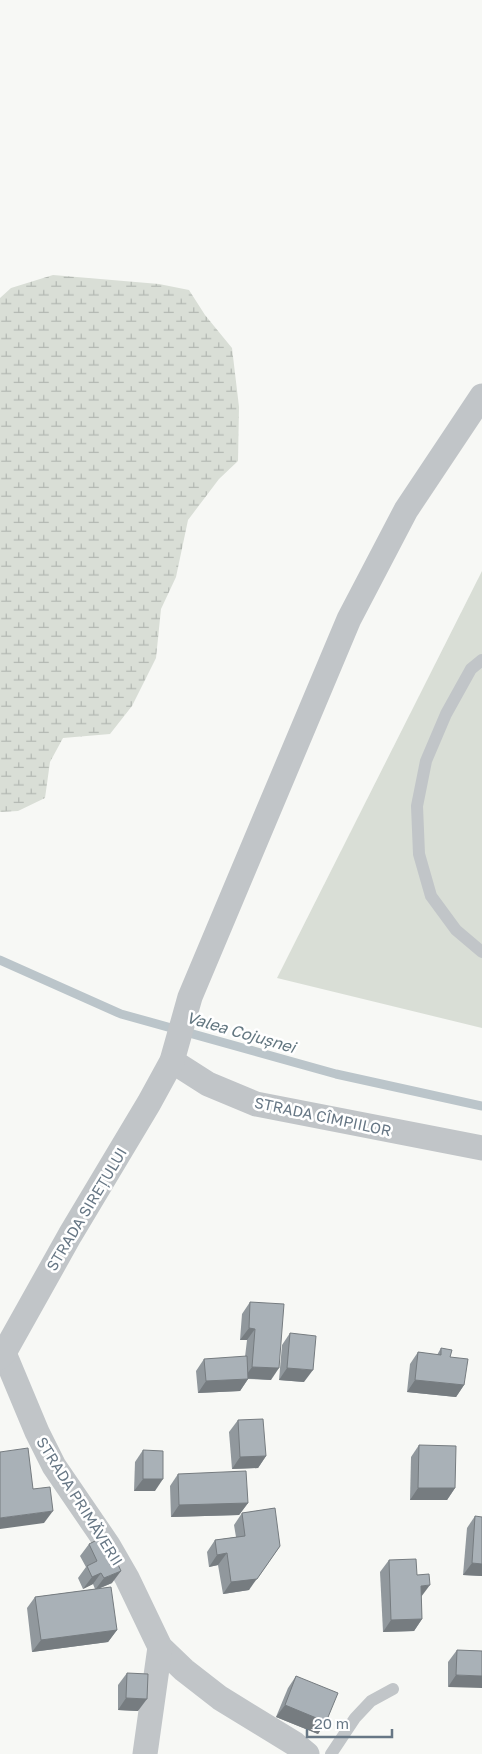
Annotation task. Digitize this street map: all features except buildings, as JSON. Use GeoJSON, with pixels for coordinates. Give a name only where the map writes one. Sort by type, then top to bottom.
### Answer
{"type":"FeatureCollection","features":[{"type":"Feature","properties":{"kind":"street","name":"STRADA SIREȚULUI"},"geometry":{"type":"LineString","coordinates":[[2,1355],[172,1061],[190,997],[349,620],[406,510],[482,396]]}},
{"type":"Feature","properties":{"kind":"street","name":"STRADA CÎMPIILOR"},"geometry":{"type":"LineString","coordinates":[[172,1061],[208,1084],[256,1104],[482,1148]]}},
{"type":"Feature","properties":{"kind":"street","name":"STRADA PRIMĂVERII"},"geometry":{"type":"LineString","coordinates":[[2,1355],[36,1432],[54,1466],[108,1545],[127,1578],[160,1647],[184,1670],[220,1698],[295,1744],[307,1754]]}},
{"type":"Feature","properties":{"kind":"street"},"geometry":{"type":"LineString","coordinates":[[145,1754],[160,1647]]}},
{"type":"Feature","properties":{"kind":"lane"},"geometry":{"type":"LineString","coordinates":[[482,660],[471,669],[446,714],[426,760],[417,806],[419,854],[431,896],[456,930],[482,952]]}},
{"type":"Feature","properties":{"kind":"lane"},"geometry":{"type":"LineString","coordinates":[[331,1754],[356,1718],[371,1702],[393,1689]]}},
{"type":"Feature","properties":{"kind":"green space"},"geometry":{"type":"Polygon","coordinates":[[[53,275],[159,284],[189,290],[205,315],[232,348],[239,407],[238,461],[219,479],[188,520],[176,577],[161,609],[156,658],[132,706],[110,734],[63,738],[50,762],[45,798],[18,811],[0,812],[0,298],[11,288],[53,275]]]}},
{"type":"Feature","properties":{"kind":"green space"},"geometry":{"type":"Polygon","coordinates":[[[482,571],[482,1028],[277,978],[482,571]]]}},
{"type":"Feature","properties":{"kind":"waterway","name":"Valea Cojușnei"},"geometry":{"type":"LineString","coordinates":[[0,960],[121,1014],[336,1074],[482,1106]]}}]}
